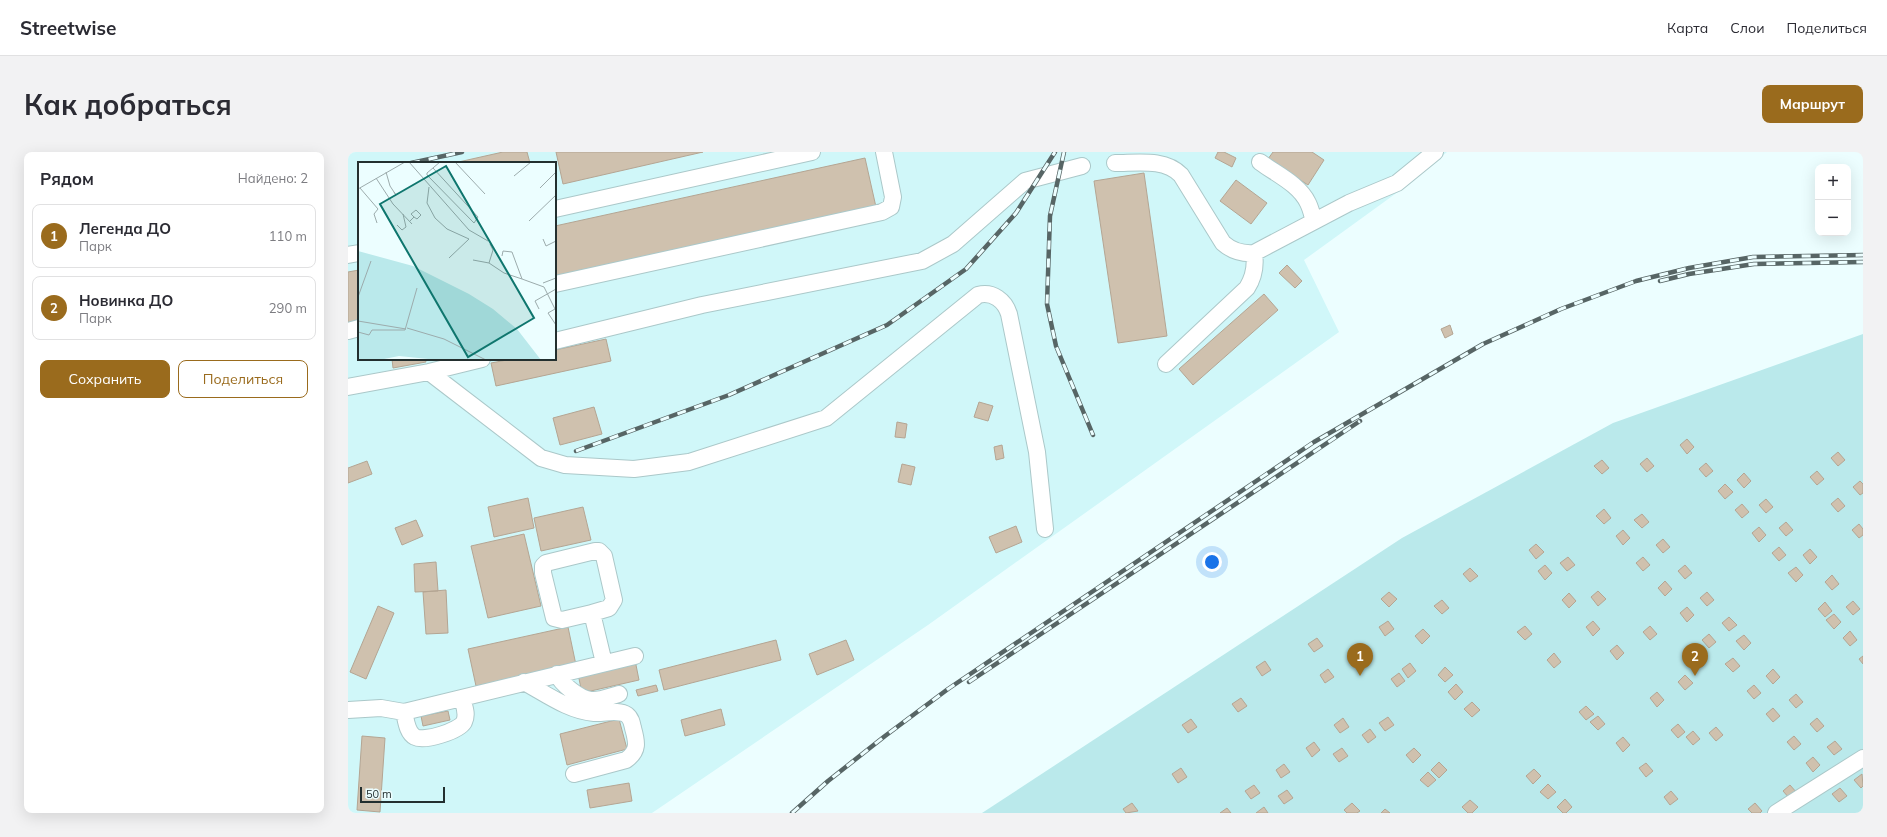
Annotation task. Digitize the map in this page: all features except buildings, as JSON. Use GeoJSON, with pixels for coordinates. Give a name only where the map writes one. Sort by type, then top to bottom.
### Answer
{"type":"FeatureCollection","features":[{"type":"Feature","properties":{"kind":"lane"},"geometry":{"type":"LineString","coordinates":[[556,209],[812,152]]}},
{"type":"Feature","properties":{"kind":"lane"},"geometry":{"type":"LineString","coordinates":[[556,284],[882,212],[891,207],[894,197],[884,152]]}},
{"type":"Feature","properties":{"kind":"lane"},"geometry":{"type":"LineString","coordinates":[[1116,163],[1141,162],[1163,164],[1174,167],[1181,175],[1223,243],[1244,254],[1254,253],[1349,203],[1397,183],[1435,152]]}},
{"type":"Feature","properties":{"kind":"lane"},"geometry":{"type":"LineString","coordinates":[[1260,162],[1295,186],[1303,194],[1308,203],[1314,221]]}},
{"type":"Feature","properties":{"kind":"lane"},"geometry":{"type":"LineString","coordinates":[[556,341],[702,305],[922,261],[953,244],[1025,181],[1082,166]]}},
{"type":"Feature","properties":{"kind":"lane"},"geometry":{"type":"LineString","coordinates":[[348,255],[358,253]]}},
{"type":"Feature","properties":{"kind":"lane"},"geometry":{"type":"LineString","coordinates":[[1166,364],[1247,288],[1254,273],[1256,264],[1254,253]]}},
{"type":"Feature","properties":{"kind":"lane"},"geometry":{"type":"LineString","coordinates":[[429,372],[541,458],[565,465],[634,469],[689,462],[826,418],[978,295],[985,293],[992,295],[1003,303],[1009,314],[1037,452],[1045,529]]}},
{"type":"Feature","properties":{"kind":"lane"},"geometry":{"type":"LineString","coordinates":[[348,331],[358,328]]}},
{"type":"Feature","properties":{"kind":"lane"},"geometry":{"type":"LineString","coordinates":[[348,387],[429,372],[478,360]]}},
{"type":"Feature","properties":{"kind":"lane"},"geometry":{"type":"LineString","coordinates":[[595,551],[599,551],[604,556],[614,600],[609,608],[592,614],[562,620],[554,618],[543,573],[543,566],[546,563],[595,551]]}},
{"type":"Feature","properties":{"kind":"lane"},"geometry":{"type":"LineString","coordinates":[[592,614],[604,663]]}},
{"type":"Feature","properties":{"kind":"lane"},"geometry":{"type":"LineString","coordinates":[[348,710],[381,708],[404,712],[635,656]]}},
{"type":"Feature","properties":{"kind":"lane"},"geometry":{"type":"LineString","coordinates":[[557,674],[562,683],[587,699],[592,700],[620,694]]}},
{"type":"Feature","properties":{"kind":"lane"},"geometry":{"type":"LineString","coordinates":[[524,682],[564,704],[582,711],[599,714],[621,712],[631,719],[637,742],[633,755],[626,760],[574,774]]}},
{"type":"Feature","properties":{"kind":"lane"},"geometry":{"type":"LineString","coordinates":[[404,712],[409,730],[415,737],[424,739],[456,730],[461,726],[466,714],[462,698]]}},
{"type":"Feature","properties":{"kind":"lane"},"geometry":{"type":"LineString","coordinates":[[1776,813],[1863,758]]}},
{"type":"Feature","properties":{"kind":"shaded area"},"geometry":{"type":"Polygon","coordinates":[[[348,152],[1447,152],[1402,189],[1304,260],[1339,332],[928,625],[652,813],[348,813],[348,152]]]}},
{"type":"Feature","properties":{"kind":"shaded area"},"geometry":{"type":"Polygon","coordinates":[[[1863,334],[1863,813],[982,813],[1402,538],[1613,423],[1863,334]]]}},
{"type":"Feature","properties":{"kind":"railway"},"geometry":{"type":"LineString","coordinates":[[416,162],[462,152]]}},
{"type":"Feature","properties":{"kind":"railway"},"geometry":{"type":"LineString","coordinates":[[576,451],[729,395],[887,325],[966,269],[1016,213],[1055,152]]}},
{"type":"Feature","properties":{"kind":"railway"},"geometry":{"type":"LineString","coordinates":[[1064,152],[1050,216],[1047,304],[1056,346],[1093,435]]}},
{"type":"Feature","properties":{"kind":"railway"},"geometry":{"type":"LineString","coordinates":[[792,813],[828,781],[948,689],[1314,442],[1483,344],[1561,309],[1636,281],[1689,268],[1753,257],[1863,255]]}},
{"type":"Feature","properties":{"kind":"railway"},"geometry":{"type":"LineString","coordinates":[[1660,281],[1689,274],[1754,264],[1863,262]]}},
{"type":"Feature","properties":{"kind":"railway"},"geometry":{"type":"LineString","coordinates":[[969,682],[1360,421]]}},
{"type":"Feature","properties":{"kind":"place","name":"Легенда ДО"},"geometry":{"type":"Point","coordinates":[1360,676]}},
{"type":"Feature","properties":{"kind":"place","name":"Новинка ДО"},"geometry":{"type":"Point","coordinates":[1695,676]}}]}
